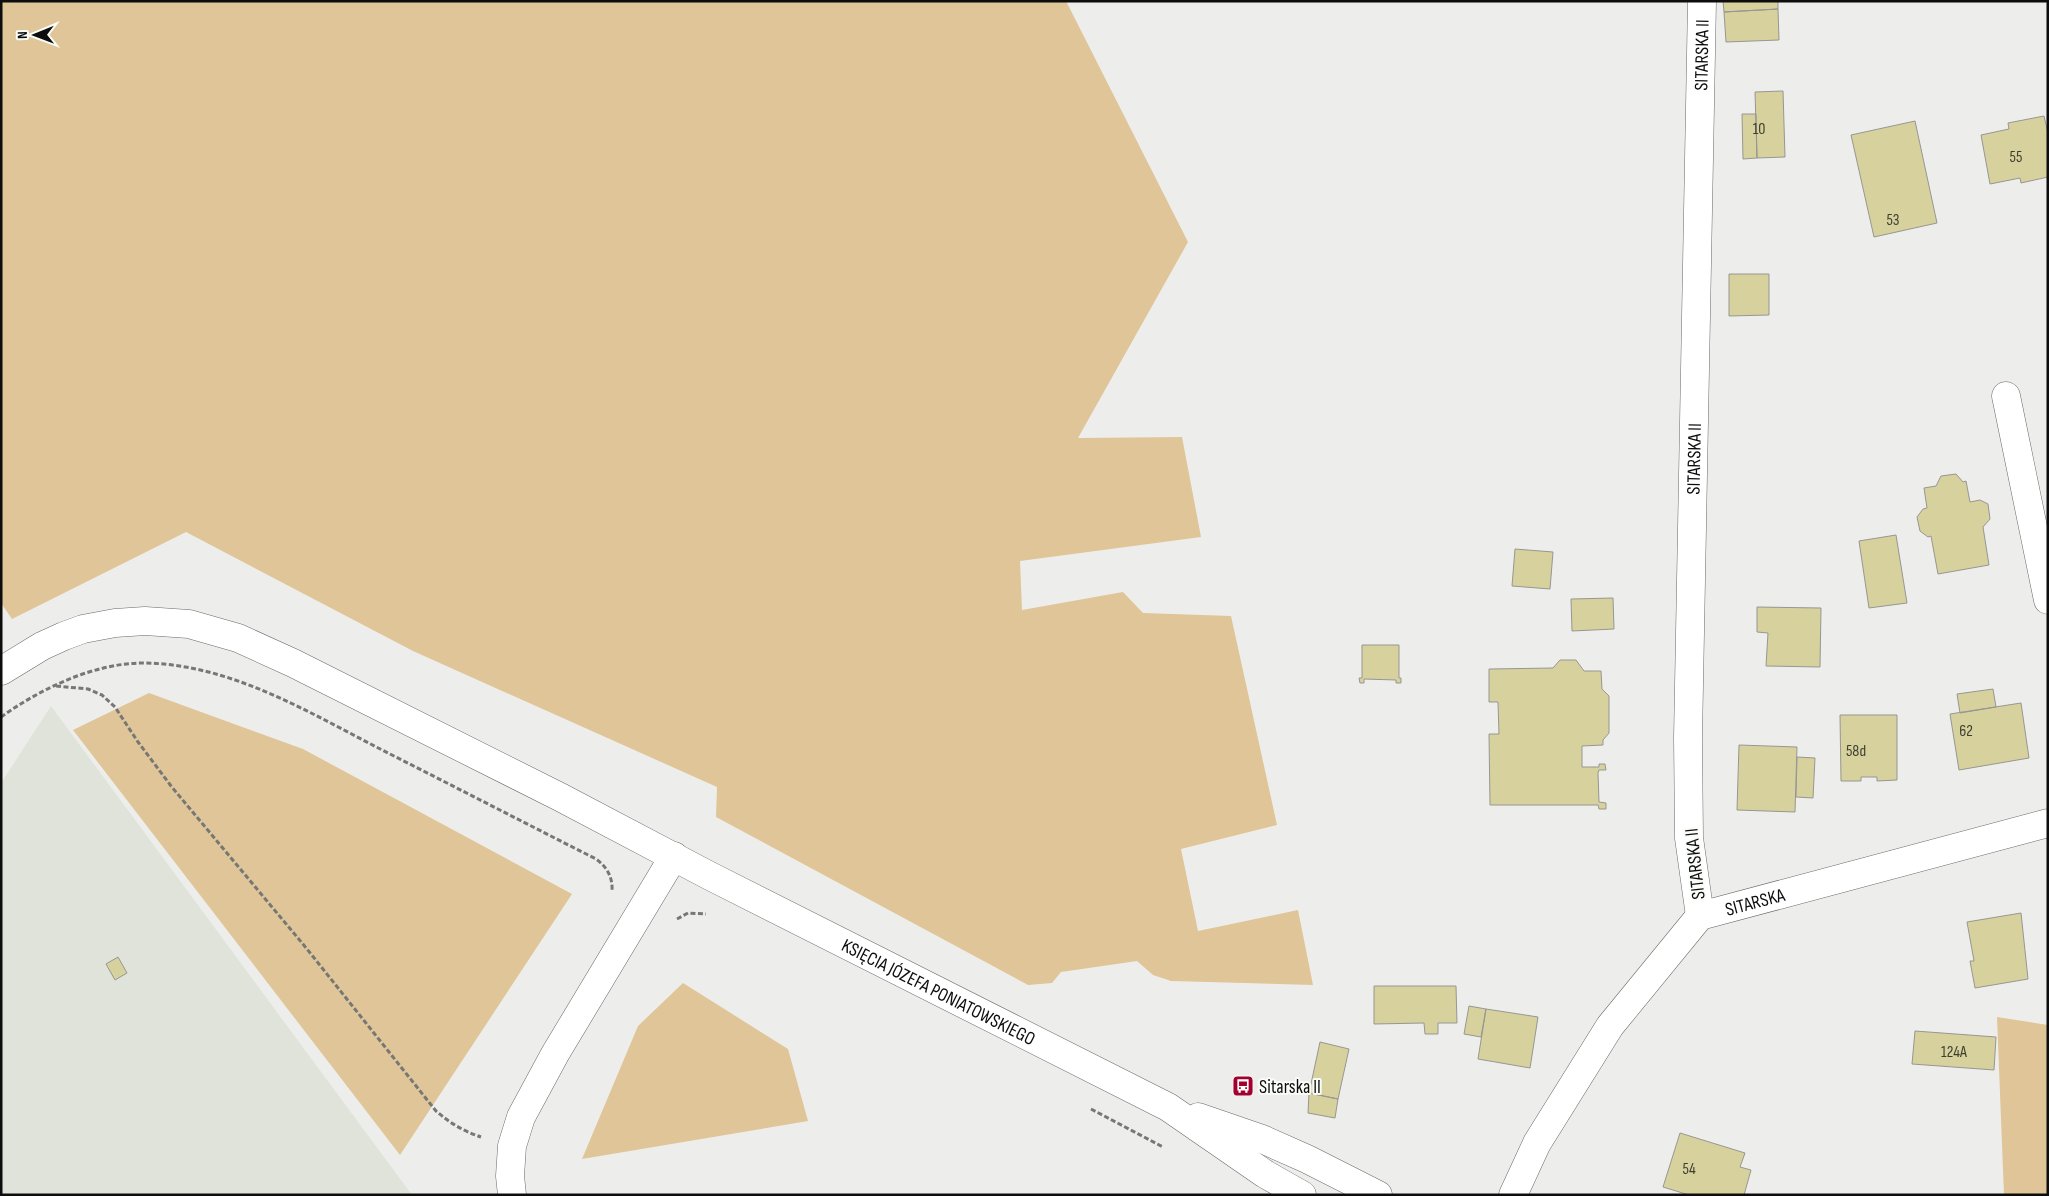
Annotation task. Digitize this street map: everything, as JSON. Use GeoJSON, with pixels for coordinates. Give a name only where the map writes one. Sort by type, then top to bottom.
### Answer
{"type":"FeatureCollection","features":[{"type":"Feature","properties":{"kind":"street","name":"SITARSKA II"},"geometry":{"type":"LineString","coordinates":[[1700,916],[1689,838],[1688,738],[1702,1]]}},
{"type":"Feature","properties":{"kind":"street"},"geometry":{"type":"LineString","coordinates":[[2006,396],[2048,600]]}},
{"type":"Feature","properties":{"kind":"street","name":"KSIĘCIA JÓZEFA PONIATOWSKIEGO"},"geometry":{"type":"LineString","coordinates":[[1,671],[42,646],[83,629],[98,625],[145,621],[203,627],[238,638],[293,663],[560,797],[710,876],[1168,1107],[1265,1174],[1302,1195]]}},
{"type":"Feature","properties":{"kind":"street","name":"SITARSKA"},"geometry":{"type":"LineString","coordinates":[[1513,1195],[1537,1142],[1610,1026],[1700,916],[2048,824]]}},
{"type":"Feature","properties":{"kind":"street"},"geometry":{"type":"LineString","coordinates":[[512,1195],[510,1176],[512,1146],[521,1117],[555,1054],[674,856]]}},
{"type":"Feature","properties":{"kind":"street","name":"KSIĘCIA JÓZEFA PONIATOWSKIEGO"},"geometry":{"type":"LineString","coordinates":[[1168,1107],[1262,1139],[1378,1195]]}},
{"type":"Feature","properties":{"kind":"path"},"geometry":{"type":"LineString","coordinates":[[1,717],[56,686],[99,669],[143,663],[166,664],[216,673],[292,704],[596,859],[606,867],[609,873],[612,885],[610,898]]}},
{"type":"Feature","properties":{"kind":"path"},"geometry":{"type":"LineString","coordinates":[[56,686],[88,689],[102,695],[115,707],[171,786],[307,949],[436,1111],[450,1123],[468,1133],[512,1146]]}},
{"type":"Feature","properties":{"kind":"path"},"geometry":{"type":"LineString","coordinates":[[671,925],[676,919],[688,913],[701,912],[709,915]]}},
{"type":"Feature","properties":{"kind":"path"},"geometry":{"type":"LineString","coordinates":[[1086,1106],[1168,1150]]}},
{"type":"Feature","properties":{"kind":"shaded area"},"geometry":{"type":"Polygon","coordinates":[[[1,1],[1066,1],[1188,242],[1078,438],[1182,437],[1201,537],[1020,561],[1022,610],[1123,592],[1143,613],[1231,616],[1277,825],[1181,849],[1198,931],[1298,910],[1313,985],[1171,981],[1153,975],[1137,961],[1061,972],[1052,983],[1028,985],[716,817],[717,787],[413,651],[186,532],[12,619],[1,603],[1,1]]]}},
{"type":"Feature","properties":{"kind":"shaded area"},"geometry":{"type":"Polygon","coordinates":[[[149,693],[303,749],[572,894],[400,1155],[73,730],[149,693]]]}},
{"type":"Feature","properties":{"kind":"shaded area"},"geometry":{"type":"Polygon","coordinates":[[[51,706],[412,1195],[1,1195],[1,783],[51,706]]]}},
{"type":"Feature","properties":{"kind":"shaded area"},"geometry":{"type":"Polygon","coordinates":[[[683,983],[788,1049],[808,1121],[582,1159],[638,1026],[683,983]]]}},
{"type":"Feature","properties":{"kind":"shaded area"},"geometry":{"type":"Polygon","coordinates":[[[1997,1017],[2048,1025],[2048,1195],[2004,1195],[1997,1017]]]}},
{"type":"Feature","properties":{"kind":"building"},"geometry":{"type":"Polygon","coordinates":[[[1723,1],[1778,1],[1778,9],[1724,12],[1723,1]]]}},
{"type":"Feature","properties":{"kind":"building"},"geometry":{"type":"Polygon","coordinates":[[[1778,9],[1779,40],[1726,42],[1724,12],[1778,9]]]}},
{"type":"Feature","properties":{"kind":"building"},"geometry":{"type":"Polygon","coordinates":[[[1783,91],[1785,157],[1757,158],[1755,92],[1783,91]]]}},
{"type":"Feature","properties":{"kind":"building"},"geometry":{"type":"Polygon","coordinates":[[[1742,114],[1756,114],[1757,158],[1743,159],[1742,114]]]}},
{"type":"Feature","properties":{"kind":"building"},"geometry":{"type":"Polygon","coordinates":[[[2044,116],[2048,133],[2048,177],[2021,183],[2020,178],[1990,184],[1981,135],[2009,129],[2008,123],[2044,116]]]}},
{"type":"Feature","properties":{"kind":"building"},"geometry":{"type":"Polygon","coordinates":[[[1915,121],[1937,223],[1874,237],[1851,135],[1915,121]]]}},
{"type":"Feature","properties":{"kind":"building"},"geometry":{"type":"Polygon","coordinates":[[[1729,274],[1769,274],[1769,315],[1729,316],[1729,274]]]}},
{"type":"Feature","properties":{"kind":"building"},"geometry":{"type":"Polygon","coordinates":[[[1956,474],[1963,482],[1966,481],[1970,502],[1980,500],[1988,504],[1990,519],[1983,527],[1989,565],[1938,574],[1931,536],[1928,537],[1920,531],[1917,517],[1923,509],[1927,508],[1924,488],[1936,486],[1941,476],[1956,474]]]}},
{"type":"Feature","properties":{"kind":"building"},"geometry":{"type":"Polygon","coordinates":[[[1896,535],[1907,603],[1869,608],[1859,541],[1896,535]]]}},
{"type":"Feature","properties":{"kind":"building"},"geometry":{"type":"Polygon","coordinates":[[[1515,549],[1553,552],[1550,589],[1512,586],[1515,549]]]}},
{"type":"Feature","properties":{"kind":"building"},"geometry":{"type":"Polygon","coordinates":[[[1613,598],[1614,629],[1572,631],[1571,599],[1613,598]]]}},
{"type":"Feature","properties":{"kind":"building"},"geometry":{"type":"Polygon","coordinates":[[[1757,607],[1821,608],[1820,667],[1766,666],[1768,633],[1757,632],[1757,607]]]}},
{"type":"Feature","properties":{"kind":"building"},"geometry":{"type":"Polygon","coordinates":[[[1362,645],[1399,645],[1399,678],[1401,678],[1401,683],[1396,683],[1396,680],[1364,679],[1364,683],[1360,683],[1359,678],[1362,678],[1362,645]]]}},
{"type":"Feature","properties":{"kind":"building"},"geometry":{"type":"Polygon","coordinates":[[[1560,660],[1576,660],[1584,671],[1601,671],[1602,689],[1609,696],[1609,733],[1603,740],[1603,745],[1582,746],[1582,767],[1599,767],[1599,764],[1605,764],[1606,770],[1599,770],[1598,773],[1599,802],[1606,803],[1606,809],[1599,809],[1598,805],[1490,805],[1489,734],[1499,734],[1498,702],[1489,702],[1489,669],[1553,668],[1560,660]]]}},
{"type":"Feature","properties":{"kind":"building"},"geometry":{"type":"Polygon","coordinates":[[[1993,689],[1996,707],[1960,713],[1957,694],[1993,689]]]}},
{"type":"Feature","properties":{"kind":"building"},"geometry":{"type":"Polygon","coordinates":[[[2021,703],[2029,758],[1959,770],[1950,714],[2021,703]]]}},
{"type":"Feature","properties":{"kind":"building"},"geometry":{"type":"Polygon","coordinates":[[[1840,715],[1897,715],[1897,780],[1877,781],[1877,777],[1861,777],[1861,781],[1841,781],[1840,715]]]}},
{"type":"Feature","properties":{"kind":"building"},"geometry":{"type":"Polygon","coordinates":[[[1739,745],[1797,747],[1795,812],[1737,810],[1739,745]]]}},
{"type":"Feature","properties":{"kind":"building"},"geometry":{"type":"Polygon","coordinates":[[[1797,757],[1815,758],[1813,798],[1796,797],[1797,757]]]}},
{"type":"Feature","properties":{"kind":"building"},"geometry":{"type":"Polygon","coordinates":[[[2021,913],[2028,979],[1975,988],[1970,961],[1974,961],[1967,922],[2021,913]]]}},
{"type":"Feature","properties":{"kind":"building"},"geometry":{"type":"Polygon","coordinates":[[[118,957],[127,973],[115,980],[106,964],[118,957]]]}},
{"type":"Feature","properties":{"kind":"building"},"geometry":{"type":"Polygon","coordinates":[[[1374,986],[1456,986],[1457,1023],[1438,1023],[1438,1034],[1425,1034],[1424,1023],[1374,1024],[1374,986]]]}},
{"type":"Feature","properties":{"kind":"building"},"geometry":{"type":"Polygon","coordinates":[[[1469,1006],[1486,1009],[1481,1037],[1464,1034],[1469,1006]]]}},
{"type":"Feature","properties":{"kind":"building"},"geometry":{"type":"Polygon","coordinates":[[[1486,1009],[1538,1017],[1530,1068],[1478,1059],[1486,1009]]]}},
{"type":"Feature","properties":{"kind":"building"},"geometry":{"type":"Polygon","coordinates":[[[1915,1031],[1996,1037],[1994,1070],[1912,1064],[1915,1031]]]}},
{"type":"Feature","properties":{"kind":"building"},"geometry":{"type":"Polygon","coordinates":[[[1320,1042],[1349,1049],[1338,1099],[1309,1093],[1320,1042]]]}},
{"type":"Feature","properties":{"kind":"building"},"geometry":{"type":"Polygon","coordinates":[[[1309,1093],[1338,1099],[1335,1118],[1308,1113],[1309,1093]]]}},
{"type":"Feature","properties":{"kind":"building"},"geometry":{"type":"Polygon","coordinates":[[[1680,1133],[1745,1153],[1740,1167],[1751,1170],[1744,1195],[1689,1195],[1663,1187],[1680,1133]]]}},
{"type":"Feature","properties":{"kind":"place","name":"Sitarska II"},"geometry":{"type":"Point","coordinates":[1243,1086]}}]}
